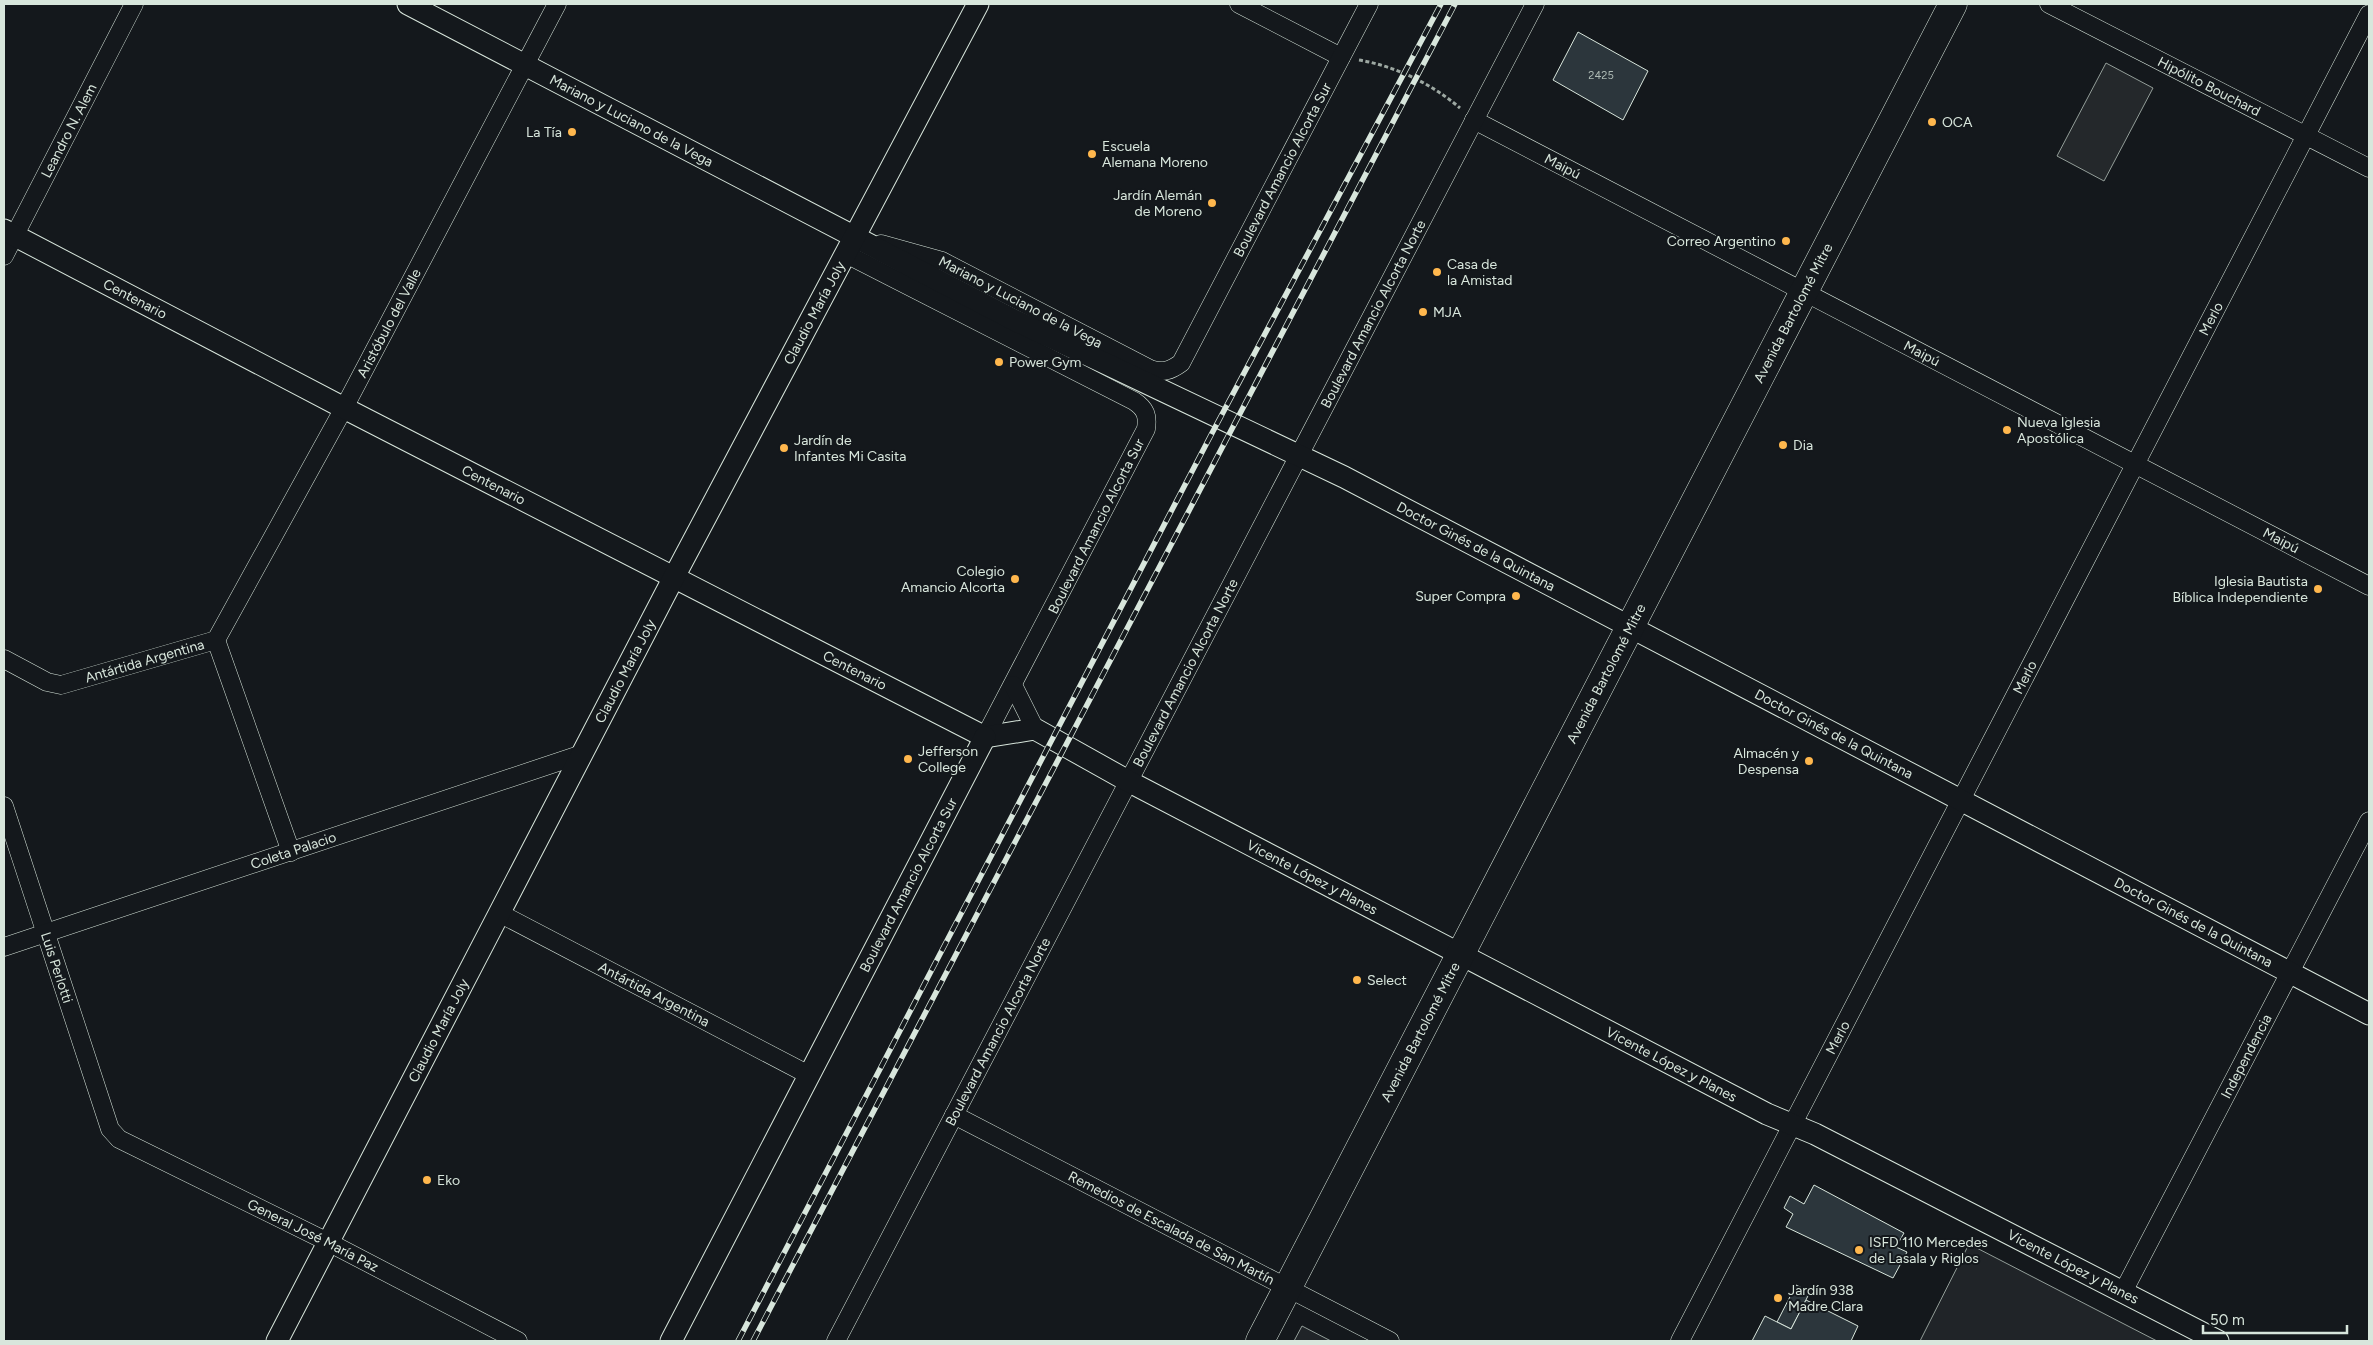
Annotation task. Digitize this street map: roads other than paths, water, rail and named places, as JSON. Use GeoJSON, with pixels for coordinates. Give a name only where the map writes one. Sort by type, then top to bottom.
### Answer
{"type":"FeatureCollection","features":[{"type":"Feature","properties":{"kind":"main road","name":"Avenida Bartolomé Mitre"},"geometry":{"type":"LineString","coordinates":[[1260,1341],[1952,4]]}},
{"type":"Feature","properties":{"kind":"street","name":"Leandro N. Alem"},"geometry":{"type":"LineString","coordinates":[[4,256],[9,233],[134,4]]}},
{"type":"Feature","properties":{"kind":"street","name":"Mariano y Luciano de la Vega"},"geometry":{"type":"LineString","coordinates":[[408,4],[525,65],[1143,406],[1148,417],[1146,429]]}},
{"type":"Feature","properties":{"kind":"street","name":"Aristóbulo del Valle"},"geometry":{"type":"LineString","coordinates":[[216,640],[344,408],[557,4]]}},
{"type":"Feature","properties":{"kind":"street","name":"Claudio María Joly"},"geometry":{"type":"LineString","coordinates":[[277,1341],[674,577],[978,4]]}},
{"type":"Feature","properties":{"kind":"street"},"geometry":{"type":"LineString","coordinates":[[1240,4],[1341,57]]}},
{"type":"Feature","properties":{"kind":"street","name":"Boulevard Amancio Alcorta Sur"},"geometry":{"type":"LineString","coordinates":[[1181,363],[1369,4]]}},
{"type":"Feature","properties":{"kind":"street","name":"Boulevard Amancio Alcorta Norte"},"geometry":{"type":"LineString","coordinates":[[836,1341],[1534,4]]}},
{"type":"Feature","properties":{"kind":"street","name":"Hipólito Bouchard"},"geometry":{"type":"LineString","coordinates":[[2048,4],[2369,168]]}},
{"type":"Feature","properties":{"kind":"street","name":"Merlo"},"geometry":{"type":"LineString","coordinates":[[1680,1341],[2369,14]]}},
{"type":"Feature","properties":{"kind":"street","name":"Maipú"},"geometry":{"type":"LineString","coordinates":[[1474,120],[2369,586]]}},
{"type":"Feature","properties":{"kind":"street","name":"Centenario"},"geometry":{"type":"LineString","coordinates":[[9,233],[344,408],[986,737]]}},
{"type":"Feature","properties":{"kind":"street","name":"Mariano y Luciano de la Vega"},"geometry":{"type":"LineString","coordinates":[[851,246],[942,261],[1150,369],[1161,372],[1172,369],[1181,363]]}},
{"type":"Feature","properties":{"kind":"street","name":"Mariano y Luciano de la Vega"},"geometry":{"type":"LineString","coordinates":[[851,246],[1014,320],[1299,455]]}},
{"type":"Feature","properties":{"kind":"street","name":"Boulevard Amancio Alcorta Sur"},"geometry":{"type":"LineString","coordinates":[[671,1341],[1146,429]]}},
{"type":"Feature","properties":{"kind":"street","name":"Doctor Ginés de la Quintana"},"geometry":{"type":"LineString","coordinates":[[1299,455],[2369,1014]]}},
{"type":"Feature","properties":{"kind":"street","name":"Antártida Argentina"},"geometry":{"type":"LineString","coordinates":[[4,659],[47,682],[61,685],[216,640],[291,852]]}},
{"type":"Feature","properties":{"kind":"street"},"geometry":{"type":"LineString","coordinates":[[986,737],[1035,729],[1014,684]]}},
{"type":"Feature","properties":{"kind":"street","name":"Vicente López y Planes"},"geometry":{"type":"LineString","coordinates":[[1035,729],[1128,781],[1767,1114],[1815,1134],[2218,1341]]}},
{"type":"Feature","properties":{"kind":"street","name":"Coleta Palacio"},"geometry":{"type":"LineString","coordinates":[[4,947],[582,754]]}},
{"type":"Feature","properties":{"kind":"street","name":"Luis Perlotti"},"geometry":{"type":"LineString","coordinates":[[4,806],[47,932],[110,1129]]}},
{"type":"Feature","properties":{"kind":"street","name":"Independencia"},"geometry":{"type":"LineString","coordinates":[[2123,1292],[2369,820]]}},
{"type":"Feature","properties":{"kind":"street","name":"Antártida Argentina"},"geometry":{"type":"LineString","coordinates":[[499,914],[809,1075]]}},
{"type":"Feature","properties":{"kind":"street","name":"Remedios de Escalada de San Martín"},"geometry":{"type":"LineString","coordinates":[[954,1115],[1390,1341]]}},
{"type":"Feature","properties":{"kind":"street","name":"General José María Paz"},"geometry":{"type":"LineString","coordinates":[[110,1129],[119,1139],[328,1242],[518,1341]]}},
{"type":"Feature","properties":{"kind":"railway"},"geometry":{"type":"LineString","coordinates":[[738,1341],[1211,435],[1441,4]]}},
{"type":"Feature","properties":{"kind":"railway"},"geometry":{"type":"LineString","coordinates":[[753,1341],[1455,4]]}},
{"type":"Feature","properties":{"kind":"place","name":"OCA"},"geometry":{"type":"Point","coordinates":[1932,122]}},
{"type":"Feature","properties":{"kind":"place","name":"La Tía"},"geometry":{"type":"Point","coordinates":[572,132]}},
{"type":"Feature","properties":{"kind":"place","name":"Escuela Alemana Moreno"},"geometry":{"type":"Point","coordinates":[1092,154]}},
{"type":"Feature","properties":{"kind":"place","name":"Jardín Alemán de Moreno"},"geometry":{"type":"Point","coordinates":[1212,203]}},
{"type":"Feature","properties":{"kind":"place","name":"Correo Argentino"},"geometry":{"type":"Point","coordinates":[1786,241]}},
{"type":"Feature","properties":{"kind":"place","name":"Casa de la Amistad"},"geometry":{"type":"Point","coordinates":[1437,272]}},
{"type":"Feature","properties":{"kind":"place","name":"MJA"},"geometry":{"type":"Point","coordinates":[1423,312]}},
{"type":"Feature","properties":{"kind":"place","name":"Power Gym"},"geometry":{"type":"Point","coordinates":[999,362]}},
{"type":"Feature","properties":{"kind":"place","name":"Nueva Iglesia Apostólica"},"geometry":{"type":"Point","coordinates":[2007,430]}},
{"type":"Feature","properties":{"kind":"place","name":"Dia"},"geometry":{"type":"Point","coordinates":[1783,445]}},
{"type":"Feature","properties":{"kind":"place","name":"Jardín de Infantes Mi Casita"},"geometry":{"type":"Point","coordinates":[784,448]}},
{"type":"Feature","properties":{"kind":"place","name":"Colegio Amancio Alcorta"},"geometry":{"type":"Point","coordinates":[1015,579]}},
{"type":"Feature","properties":{"kind":"place","name":"Iglesia Bautista Bíblica Independiente"},"geometry":{"type":"Point","coordinates":[2318,589]}},
{"type":"Feature","properties":{"kind":"place","name":"Super Compra"},"geometry":{"type":"Point","coordinates":[1516,596]}},
{"type":"Feature","properties":{"kind":"place","name":"Jefferson College"},"geometry":{"type":"Point","coordinates":[908,759]}},
{"type":"Feature","properties":{"kind":"place","name":"Almacén y Despensa"},"geometry":{"type":"Point","coordinates":[1809,761]}},
{"type":"Feature","properties":{"kind":"place","name":"Select"},"geometry":{"type":"Point","coordinates":[1357,980]}},
{"type":"Feature","properties":{"kind":"place","name":"Eko"},"geometry":{"type":"Point","coordinates":[427,1180]}},
{"type":"Feature","properties":{"kind":"place","name":"ISFD 110 Mercedes de Lasala y Riglos"},"geometry":{"type":"Point","coordinates":[1859,1250]}},
{"type":"Feature","properties":{"kind":"place","name":"Jardín 938 Madre Clara"},"geometry":{"type":"Point","coordinates":[1778,1298]}}]}
